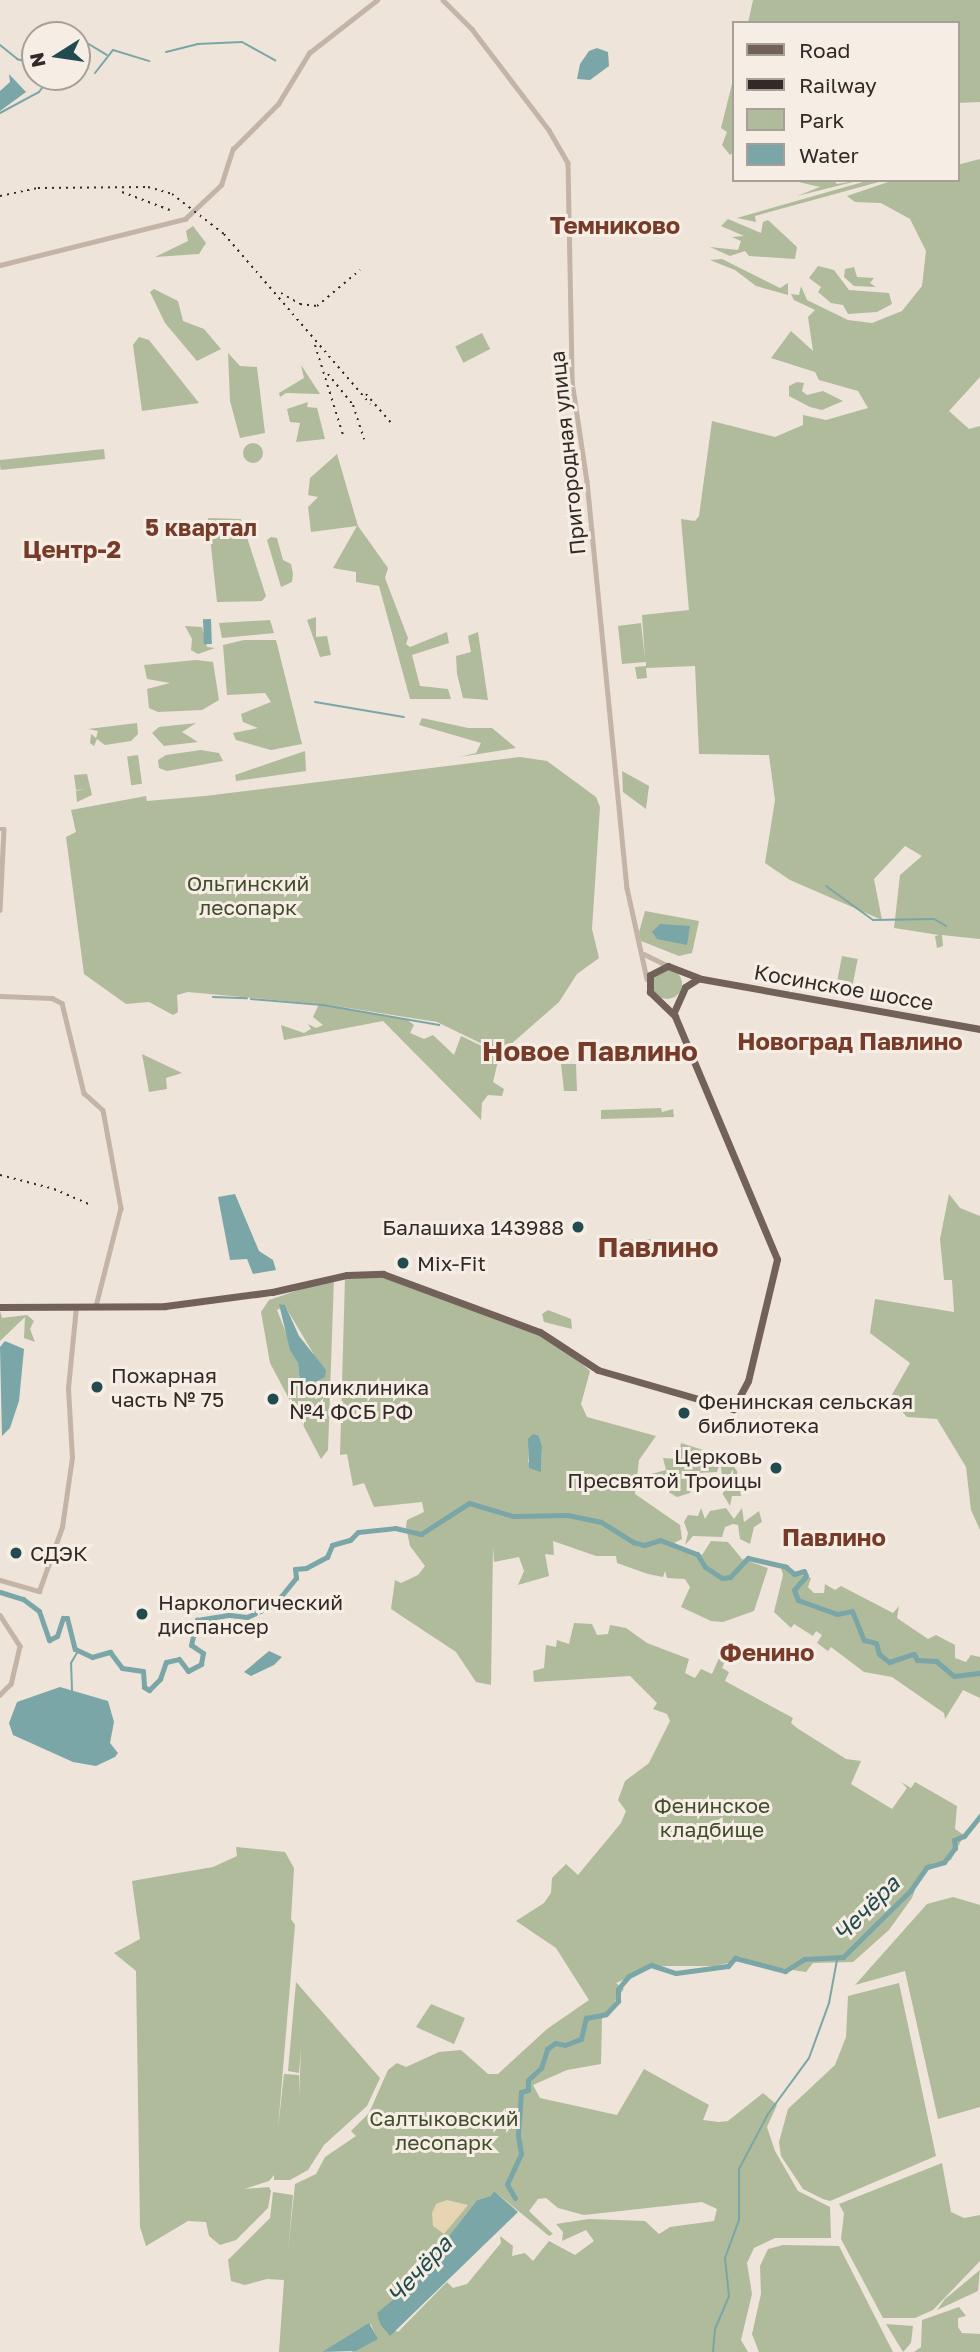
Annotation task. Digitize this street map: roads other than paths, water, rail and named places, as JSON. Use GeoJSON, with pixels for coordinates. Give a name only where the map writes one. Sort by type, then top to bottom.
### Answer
{"type":"FeatureCollection","features":[{"type":"Feature","properties":{"kind":"main road"},"geometry":{"type":"LineString","coordinates":[[676,1016],[648,985],[652,972],[667,965],[677,970],[683,978],[681,993]]}},
{"type":"Feature","properties":{"kind":"main road","name":"Косинское шоссе"},"geometry":{"type":"LineString","coordinates":[[677,970],[702,979],[980,1029]]}},
{"type":"Feature","properties":{"kind":"main road"},"geometry":{"type":"LineString","coordinates":[[0,1307],[165,1306],[269,1292],[347,1275],[383,1275],[540,1332],[598,1370],[728,1410],[737,1407],[746,1390],[777,1261],[676,1016],[674,1005],[681,993],[692,981],[702,979]]}},
{"type":"Feature","properties":{"kind":"main road"},"geometry":{"type":"LineString","coordinates":[[660,1000],[681,993]]}},
{"type":"Feature","properties":{"kind":"street"},"geometry":{"type":"LineString","coordinates":[[0,265],[185,219],[221,185],[233,149],[269,114],[317,45],[376,0]]}},
{"type":"Feature","properties":{"kind":"street","name":"Пригородная улица"},"geometry":{"type":"LineString","coordinates":[[443,0],[549,130],[568,163],[572,381],[587,481],[627,888],[648,985]]}},
{"type":"Feature","properties":{"kind":"street"},"geometry":{"type":"LineString","coordinates":[[0,910],[2,829]]}},
{"type":"Feature","properties":{"kind":"street"},"geometry":{"type":"LineString","coordinates":[[640,944],[650,960],[667,965]]}},
{"type":"Feature","properties":{"kind":"street"},"geometry":{"type":"LineString","coordinates":[[0,996],[52,998],[62,1003],[83,1093],[103,1110],[121,1208],[96,1306]]}},
{"type":"Feature","properties":{"kind":"street"},"geometry":{"type":"LineString","coordinates":[[0,1580],[39,1591],[62,1527],[70,1478],[68,1388],[76,1306]]}},
{"type":"Feature","properties":{"kind":"street"},"geometry":{"type":"LineString","coordinates":[[0,1615],[20,1647],[11,1684],[0,1695]]}},
{"type":"Feature","properties":{"kind":"water"},"geometry":{"type":"Polygon","coordinates":[[[597,48],[608,52],[609,66],[590,80],[577,79],[580,64],[589,51],[597,48]]]}},
{"type":"Feature","properties":{"kind":"water"},"geometry":{"type":"Polygon","coordinates":[[[9,74],[21,87],[21,91],[26,92],[0,111],[0,91],[10,82],[9,74]]]}},
{"type":"Feature","properties":{"kind":"water"},"geometry":{"type":"Polygon","coordinates":[[[203,619],[211,619],[212,644],[204,644],[203,619]]]}},
{"type":"Feature","properties":{"kind":"water"},"geometry":{"type":"Polygon","coordinates":[[[660,924],[690,926],[687,945],[657,939],[652,932],[660,924]]]}},
{"type":"Feature","properties":{"kind":"water"},"geometry":{"type":"Polygon","coordinates":[[[235,1194],[259,1251],[273,1260],[276,1270],[253,1274],[247,1259],[230,1260],[218,1197],[235,1194]]]}},
{"type":"Feature","properties":{"kind":"water"},"geometry":{"type":"Polygon","coordinates":[[[279,1304],[285,1305],[299,1336],[326,1370],[325,1377],[306,1387],[300,1383],[298,1363],[290,1350],[279,1304]]]}},
{"type":"Feature","properties":{"kind":"water"},"geometry":{"type":"Polygon","coordinates":[[[5,1341],[24,1349],[19,1401],[10,1428],[2,1436],[0,1347],[5,1341]]]}},
{"type":"Feature","properties":{"kind":"water"},"geometry":{"type":"Polygon","coordinates":[[[533,1434],[539,1436],[542,1446],[541,1472],[529,1468],[528,1439],[533,1434]]]}},
{"type":"Feature","properties":{"kind":"water"},"geometry":{"type":"Polygon","coordinates":[[[269,1651],[282,1657],[274,1665],[251,1676],[244,1672],[269,1651]]]}},
{"type":"Feature","properties":{"kind":"water"},"geometry":{"type":"Polygon","coordinates":[[[60,1687],[108,1701],[114,1722],[110,1743],[118,1753],[115,1757],[96,1766],[73,1762],[13,1735],[9,1723],[17,1702],[60,1687]]]}},
{"type":"Feature","properties":{"kind":"water"},"geometry":{"type":"Polygon","coordinates":[[[494,2191],[518,2212],[390,2336],[380,2324],[377,2313],[411,2285],[477,2200],[491,2196],[494,2191]]]}},
{"type":"Feature","properties":{"kind":"water"},"geometry":{"type":"Polygon","coordinates":[[[369,2323],[378,2339],[356,2351],[322,2352],[369,2323]]]}},
{"type":"Feature","properties":{"kind":"waterway"},"geometry":{"type":"LineString","coordinates":[[166,52],[197,44],[242,42],[275,60]]}},
{"type":"Feature","properties":{"kind":"waterway"},"geometry":{"type":"LineString","coordinates":[[0,45],[21,60]]}},
{"type":"Feature","properties":{"kind":"waterway"},"geometry":{"type":"LineString","coordinates":[[91,45],[107,55]]}},
{"type":"Feature","properties":{"kind":"waterway"},"geometry":{"type":"LineString","coordinates":[[95,73],[113,50],[149,61]]}},
{"type":"Feature","properties":{"kind":"waterway"},"geometry":{"type":"LineString","coordinates":[[0,113],[40,91]]}},
{"type":"Feature","properties":{"kind":"waterway"},"geometry":{"type":"LineString","coordinates":[[315,702],[404,717]]}},
{"type":"Feature","properties":{"kind":"waterway"},"geometry":{"type":"LineString","coordinates":[[826,886],[873,920],[934,919],[946,926]]}},
{"type":"Feature","properties":{"kind":"waterway"},"geometry":{"type":"LineString","coordinates":[[213,997],[247,998]]}},
{"type":"Feature","properties":{"kind":"waterway"},"geometry":{"type":"LineString","coordinates":[[251,999],[323,1005],[439,1025]]}},
{"type":"Feature","properties":{"kind":"waterway"},"geometry":{"type":"LineString","coordinates":[[0,1592],[23,1599],[39,1611],[49,1640],[57,1636],[63,1618],[67,1618],[75,1649],[92,1657],[110,1652],[122,1668],[143,1671],[144,1687],[149,1690],[160,1679],[166,1662],[179,1659],[188,1671],[201,1664],[203,1653],[191,1645],[197,1620],[230,1615],[247,1617],[274,1605],[296,1578],[295,1569],[306,1568],[327,1557],[332,1545],[350,1540],[358,1532],[395,1528],[421,1534],[469,1503],[513,1516],[568,1515],[601,1522],[633,1542],[644,1545],[660,1540],[697,1554],[705,1567],[722,1578],[730,1577],[748,1558],[786,1567],[794,1574],[804,1571],[806,1576],[794,1590],[798,1600],[837,1614],[852,1611],[864,1640],[876,1643],[879,1654],[889,1662],[914,1654],[917,1660],[936,1661],[954,1676],[980,1673]]}},
{"type":"Feature","properties":{"kind":"waterway"},"geometry":{"type":"LineString","coordinates":[[72,1690],[71,1663],[78,1651]]}},
{"type":"Feature","properties":{"kind":"waterway","name":"Чечёра"},"geometry":{"type":"LineString","coordinates":[[515,2198],[507,2184],[521,2154],[518,2134],[521,2092],[528,2090],[528,2080],[541,2068],[547,2049],[555,2043],[565,2045],[581,2039],[586,2018],[606,2014],[618,2001],[618,1989],[629,1976],[651,1965],[676,1973],[728,1966],[735,1958],[785,1971],[804,1959],[843,1957],[910,1891],[927,1867],[944,1862],[955,1848],[954,1840],[964,1836],[980,1816]]}},
{"type":"Feature","properties":{"kind":"waterway"},"geometry":{"type":"LineString","coordinates":[[713,2352],[715,2329],[729,2296],[725,2258],[739,2220],[739,2169],[768,2114],[809,2058],[829,2003],[837,1960]]}},
{"type":"Feature","properties":{"kind":"railway"},"geometry":{"type":"LineString","coordinates":[[0,196],[38,188],[148,187],[172,194],[224,234],[370,404]]}},
{"type":"Feature","properties":{"kind":"railway"},"geometry":{"type":"LineString","coordinates":[[122,192],[170,210]]}},
{"type":"Feature","properties":{"kind":"railway"},"geometry":{"type":"LineString","coordinates":[[281,293],[300,304],[317,306],[360,270]]}},
{"type":"Feature","properties":{"kind":"railway"},"geometry":{"type":"LineString","coordinates":[[315,345],[343,435]]}},
{"type":"Feature","properties":{"kind":"railway"},"geometry":{"type":"LineString","coordinates":[[328,374],[353,405],[364,439]]}},
{"type":"Feature","properties":{"kind":"railway"},"geometry":{"type":"LineString","coordinates":[[366,394],[391,423]]}},
{"type":"Feature","properties":{"kind":"railway"},"geometry":{"type":"LineString","coordinates":[[0,1175],[54,1189],[91,1205]]}},
{"type":"Feature","properties":{"kind":"place","name":"Балашиха 143988"},"geometry":{"type":"Point","coordinates":[578,1227]}},
{"type":"Feature","properties":{"kind":"place","name":"Mix-Fit"},"geometry":{"type":"Point","coordinates":[403,1263]}},
{"type":"Feature","properties":{"kind":"place","name":"Пожарная часть № 75"},"geometry":{"type":"Point","coordinates":[97,1387]}},
{"type":"Feature","properties":{"kind":"place","name":"Поликлиника №4 ФСБ РФ"},"geometry":{"type":"Point","coordinates":[273,1399]}},
{"type":"Feature","properties":{"kind":"place","name":"Фенинская сельская библиотека"},"geometry":{"type":"Point","coordinates":[684,1413]}},
{"type":"Feature","properties":{"kind":"place","name":"Церковь Пресвятой Троицы"},"geometry":{"type":"Point","coordinates":[776,1468]}},
{"type":"Feature","properties":{"kind":"place","name":"СДЭК"},"geometry":{"type":"Point","coordinates":[16,1553]}},
{"type":"Feature","properties":{"kind":"place","name":"Наркологический диспансер"},"geometry":{"type":"Point","coordinates":[142,1614]}},
{"type":"Feature","properties":{"kind":"district","name":"Темниково"},"geometry":{"type":"Point","coordinates":[615,225]}},
{"type":"Feature","properties":{"kind":"district","name":"5 квартал"},"geometry":{"type":"Point","coordinates":[201,527]}},
{"type":"Feature","properties":{"kind":"district","name":"Центр-2"},"geometry":{"type":"Point","coordinates":[72,549]}},
{"type":"Feature","properties":{"kind":"district","name":"Новоград Павлино"},"geometry":{"type":"Point","coordinates":[850,1041]}},
{"type":"Feature","properties":{"kind":"district","name":"Новое Павлино"},"geometry":{"type":"Point","coordinates":[590,1051]}},
{"type":"Feature","properties":{"kind":"district","name":"Павлино"},"geometry":{"type":"Point","coordinates":[658,1247]}},
{"type":"Feature","properties":{"kind":"district","name":"Павлино"},"geometry":{"type":"Point","coordinates":[834,1537]}},
{"type":"Feature","properties":{"kind":"district","name":"Фенино"},"geometry":{"type":"Point","coordinates":[767,1652]}},
{"type":"Feature","properties":{"kind":"park label","name":"Ольгинский лесопарк"},"geometry":{"type":"Point","coordinates":[248,895]}},
{"type":"Feature","properties":{"kind":"park label","name":"Фенинское кладбище"},"geometry":{"type":"Point","coordinates":[712,1817]}},
{"type":"Feature","properties":{"kind":"park label","name":"Салтыковский лесопарк"},"geometry":{"type":"Point","coordinates":[444,2130]}}]}
